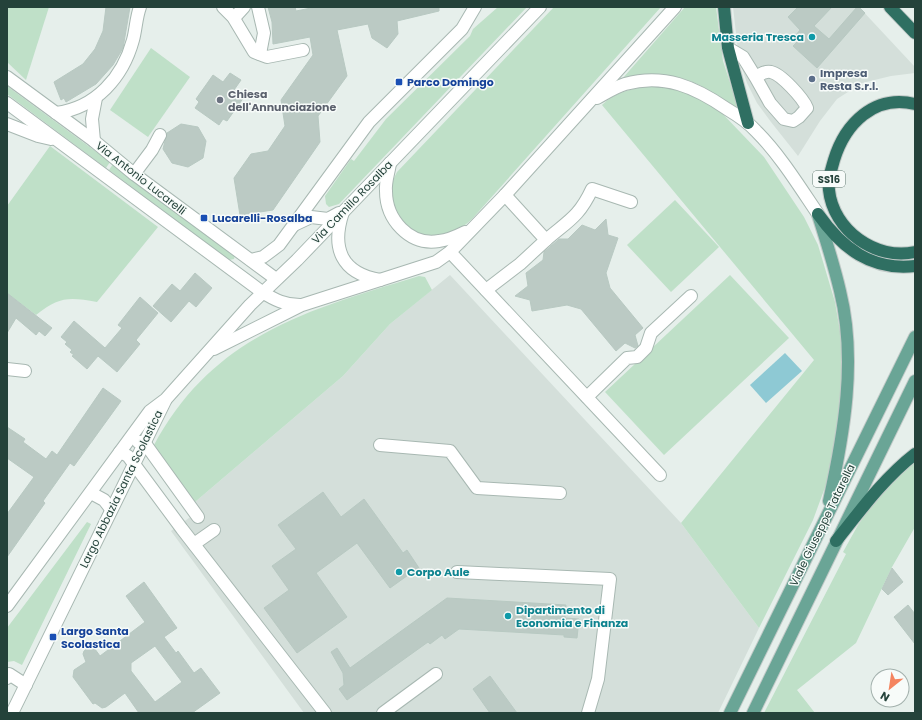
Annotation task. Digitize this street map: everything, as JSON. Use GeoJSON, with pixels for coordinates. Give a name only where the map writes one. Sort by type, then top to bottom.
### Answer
{"type":"FeatureCollection","features":[{"type":"Feature","properties":{"kind":"highway"},"geometry":{"type":"LineString","coordinates":[[724,7],[728,48],[748,123]]}},
{"type":"Feature","properties":{"kind":"highway"},"geometry":{"type":"LineString","coordinates":[[890,7],[915,33]]}},
{"type":"Feature","properties":{"kind":"highway","name":"SS16"},"geometry":{"type":"LineString","coordinates":[[915,104],[886,104],[871,110],[852,123],[838,145],[830,173],[829,190],[836,216],[851,233],[868,246],[888,253],[915,252]]}},
{"type":"Feature","properties":{"kind":"highway"},"geometry":{"type":"LineString","coordinates":[[818,214],[830,231],[863,258],[885,266],[915,266]]}},
{"type":"Feature","properties":{"kind":"highway"},"geometry":{"type":"LineString","coordinates":[[836,541],[869,500],[901,465],[915,454]]}},
{"type":"Feature","properties":{"kind":"main road"},"geometry":{"type":"LineString","coordinates":[[818,214],[841,292],[847,331],[848,367],[840,450],[824,520]]}},
{"type":"Feature","properties":{"kind":"main road","name":"Viale Giuseppe Tatarella"},"geometry":{"type":"LineString","coordinates":[[730,713],[915,337]]}},
{"type":"Feature","properties":{"kind":"main road","name":"Viale Giuseppe Tatarella"},"geometry":{"type":"LineString","coordinates":[[753,713],[915,381]]}},
{"type":"Feature","properties":{"kind":"street"},"geometry":{"type":"LineString","coordinates":[[56,113],[79,108],[96,98],[112,83],[124,65],[133,40],[140,7]]}},
{"type":"Feature","properties":{"kind":"street"},"geometry":{"type":"LineString","coordinates":[[222,7],[234,18],[254,52],[267,57],[303,50]]}},
{"type":"Feature","properties":{"kind":"street"},"geometry":{"type":"LineString","coordinates":[[234,18],[244,7]]}},
{"type":"Feature","properties":{"kind":"street"},"geometry":{"type":"LineString","coordinates":[[258,7],[264,34],[260,54]]}},
{"type":"Feature","properties":{"kind":"street"},"geometry":{"type":"LineString","coordinates":[[232,270],[248,257],[263,258],[272,251],[369,122],[462,29],[474,7]]}},
{"type":"Feature","properties":{"kind":"street","name":"Via Camillo Rosalba"},"geometry":{"type":"LineString","coordinates":[[166,400],[262,292],[344,211],[540,7]]}},
{"type":"Feature","properties":{"kind":"street"},"geometry":{"type":"LineString","coordinates":[[207,353],[302,305],[436,262],[450,252],[505,195],[675,7]]}},
{"type":"Feature","properties":{"kind":"street"},"geometry":{"type":"LineString","coordinates":[[728,48],[743,57],[756,78]]}},
{"type":"Feature","properties":{"kind":"street","name":"Via Antonio Lucarelli"},"geometry":{"type":"LineString","coordinates":[[8,76],[94,141],[134,174],[276,278]]}},
{"type":"Feature","properties":{"kind":"street"},"geometry":{"type":"LineString","coordinates":[[591,101],[624,84],[648,80],[678,82],[701,92],[748,123],[757,132],[792,175],[818,214]]}},
{"type":"Feature","properties":{"kind":"street"},"geometry":{"type":"LineString","coordinates":[[94,141],[92,119],[96,98]]}},
{"type":"Feature","properties":{"kind":"street","name":"Via Antonio Lucarelli"},"geometry":{"type":"LineString","coordinates":[[7,103],[262,292],[273,299],[288,305],[302,305]]}},
{"type":"Feature","properties":{"kind":"street"},"geometry":{"type":"LineString","coordinates":[[7,124],[38,136],[57,140]]}},
{"type":"Feature","properties":{"kind":"street"},"geometry":{"type":"LineString","coordinates":[[134,174],[152,150],[160,135]]}},
{"type":"Feature","properties":{"kind":"street"},"geometry":{"type":"LineString","coordinates":[[390,163],[385,190],[388,209],[399,228],[416,239],[438,242],[452,238],[474,228]]}},
{"type":"Feature","properties":{"kind":"street"},"geometry":{"type":"LineString","coordinates":[[486,290],[520,264],[546,240],[576,216],[584,205],[592,188],[630,202]]}},
{"type":"Feature","properties":{"kind":"street"},"geometry":{"type":"LineString","coordinates":[[505,195],[546,240]]}},
{"type":"Feature","properties":{"kind":"street"},"geometry":{"type":"LineString","coordinates":[[292,226],[304,219],[311,217],[328,218],[344,211]]}},
{"type":"Feature","properties":{"kind":"street"},"geometry":{"type":"LineString","coordinates":[[344,211],[338,235],[341,254],[348,266],[364,277],[381,280]]}},
{"type":"Feature","properties":{"kind":"street"},"geometry":{"type":"LineString","coordinates":[[450,252],[660,475]]}},
{"type":"Feature","properties":{"kind":"street"},"geometry":{"type":"LineString","coordinates":[[587,397],[627,358],[636,357],[646,348],[651,333],[690,296]]}},
{"type":"Feature","properties":{"kind":"street"},"geometry":{"type":"LineString","coordinates":[[7,369],[25,371]]}},
{"type":"Feature","properties":{"kind":"street","name":"Largo Abbazia Santa Scolastica"},"geometry":{"type":"LineString","coordinates":[[7,606],[150,411],[166,400]]}},
{"type":"Feature","properties":{"kind":"street","name":"Largo Abbazia Santa Scolastica"},"geometry":{"type":"LineString","coordinates":[[12,713],[111,509],[166,400]]}},
{"type":"Feature","properties":{"kind":"street"},"geometry":{"type":"LineString","coordinates":[[132,436],[136,441],[144,442],[201,515],[182,529]]}},
{"type":"Feature","properties":{"kind":"street"},"geometry":{"type":"LineString","coordinates":[[380,445],[450,450],[477,488],[560,493]]}},
{"type":"Feature","properties":{"kind":"street"},"geometry":{"type":"LineString","coordinates":[[120,452],[128,456],[182,529],[325,713]]}},
{"type":"Feature","properties":{"kind":"street"},"geometry":{"type":"LineString","coordinates":[[91,493],[104,500],[111,509]]}},
{"type":"Feature","properties":{"kind":"street"},"geometry":{"type":"LineString","coordinates":[[194,544],[214,530]]}},
{"type":"Feature","properties":{"kind":"street"},"geometry":{"type":"LineString","coordinates":[[457,572],[610,579],[598,679],[588,713]]}},
{"type":"Feature","properties":{"kind":"street"},"geometry":{"type":"LineString","coordinates":[[7,678],[9,674],[26,685]]}},
{"type":"Feature","properties":{"kind":"street"},"geometry":{"type":"LineString","coordinates":[[383,713],[436,674]]}},
{"type":"Feature","properties":{"kind":"shaded area","name":"Impresa Resta S.r.l."},"geometry":{"type":"Polygon","coordinates":[[[733,7],[859,7],[915,67],[915,73],[891,76],[862,83],[837,99],[820,121],[798,156],[757,103],[747,83],[739,59],[733,7]]]}},
{"type":"Feature","properties":{"kind":"shaded area"},"geometry":{"type":"Polygon","coordinates":[[[450,275],[681,523],[759,628],[718,713],[304,713],[171,531],[200,510],[195,502],[343,376],[390,324],[450,275]]]}},
{"type":"Feature","properties":{"kind":"green space"},"geometry":{"type":"Polygon","coordinates":[[[7,7],[49,7],[26,80],[7,62],[7,7]]]}},
{"type":"Feature","properties":{"kind":"green space"},"geometry":{"type":"Polygon","coordinates":[[[498,7],[527,7],[339,204],[329,207],[326,204],[325,196],[351,159],[354,161],[386,119],[470,36],[473,29],[498,7]]]}},
{"type":"Feature","properties":{"kind":"green space"},"geometry":{"type":"Polygon","coordinates":[[[554,7],[661,7],[472,219],[456,232],[439,237],[425,236],[413,230],[403,222],[395,211],[392,199],[392,185],[397,172],[554,7]]]}},
{"type":"Feature","properties":{"kind":"green space"},"geometry":{"type":"Polygon","coordinates":[[[685,7],[716,7],[723,61],[738,107],[736,109],[707,89],[683,79],[671,76],[657,76],[622,79],[685,7]]]}},
{"type":"Feature","properties":{"kind":"green space"},"geometry":{"type":"Polygon","coordinates":[[[151,48],[190,77],[148,137],[110,110],[151,48]]]}},
{"type":"Feature","properties":{"kind":"green space"},"geometry":{"type":"Polygon","coordinates":[[[7,86],[110,162],[106,168],[7,94],[7,86]]]}},
{"type":"Feature","properties":{"kind":"green space"},"geometry":{"type":"Polygon","coordinates":[[[649,86],[666,86],[682,89],[718,109],[764,157],[804,217],[818,245],[835,302],[841,337],[843,369],[837,440],[827,482],[813,520],[759,628],[681,523],[814,360],[602,105],[618,94],[649,86]]]}},
{"type":"Feature","properties":{"kind":"green space"},"geometry":{"type":"Polygon","coordinates":[[[50,146],[158,227],[97,302],[79,299],[58,301],[51,304],[36,315],[7,293],[7,206],[50,146]]]}},
{"type":"Feature","properties":{"kind":"green space"},"geometry":{"type":"Polygon","coordinates":[[[113,164],[235,255],[234,259],[229,260],[109,170],[113,164]]]}},
{"type":"Feature","properties":{"kind":"green space"},"geometry":{"type":"Polygon","coordinates":[[[675,200],[719,247],[671,292],[627,245],[675,200]]]}},
{"type":"Feature","properties":{"kind":"green space"},"geometry":{"type":"Polygon","coordinates":[[[730,275],[789,338],[664,455],[605,392],[730,275]]]}},
{"type":"Feature","properties":{"kind":"green space"},"geometry":{"type":"Polygon","coordinates":[[[419,276],[425,277],[432,290],[390,324],[343,376],[195,502],[154,445],[178,408],[205,377],[235,352],[267,332],[302,315],[339,301],[419,276]]]}},
{"type":"Feature","properties":{"kind":"green space"},"geometry":{"type":"Polygon","coordinates":[[[915,460],[915,527],[892,567],[856,643],[797,690],[815,713],[764,713],[846,554],[843,552],[858,525],[882,491],[915,460]]]}},
{"type":"Feature","properties":{"kind":"green space"},"geometry":{"type":"Polygon","coordinates":[[[87,522],[91,524],[22,665],[14,661],[7,662],[7,628],[87,522]]]}},
{"type":"Feature","properties":{"kind":"water"},"geometry":{"type":"Polygon","coordinates":[[[785,353],[802,371],[766,403],[750,385],[785,353]]]}},
{"type":"Feature","properties":{"kind":"building"},"geometry":{"type":"Polygon","coordinates":[[[106,7],[130,7],[123,48],[113,65],[96,84],[66,102],[64,98],[61,100],[54,82],[83,64],[95,49],[103,31],[106,7]]]}},
{"type":"Feature","properties":{"kind":"building"},"geometry":{"type":"Polygon","coordinates":[[[268,7],[295,7],[296,11],[316,7],[439,7],[439,11],[397,21],[398,34],[387,48],[372,38],[368,24],[337,30],[347,76],[318,116],[320,142],[273,210],[240,215],[234,178],[251,154],[268,151],[285,126],[281,100],[313,55],[310,37],[273,44],[272,22],[268,7]]]}},
{"type":"Feature","properties":{"kind":"building","name":"Masseria Tresca"},"geometry":{"type":"Polygon","coordinates":[[[798,7],[832,7],[814,26],[829,39],[857,7],[865,13],[817,68],[793,46],[800,39],[796,35],[800,30],[788,17],[798,7]]]}},
{"type":"Feature","properties":{"kind":"building","name":"Chiesa dell'Annunciazione"},"geometry":{"type":"Polygon","coordinates":[[[230,73],[241,80],[234,90],[244,97],[227,121],[223,119],[219,125],[195,108],[199,102],[196,99],[213,75],[223,82],[230,73]]]}},
{"type":"Feature","properties":{"kind":"building"},"geometry":{"type":"Polygon","coordinates":[[[181,124],[198,127],[206,141],[203,158],[188,167],[172,163],[163,149],[167,133],[181,124]]]}},
{"type":"Feature","properties":{"kind":"building"},"geometry":{"type":"Polygon","coordinates":[[[606,219],[608,235],[618,238],[606,273],[610,288],[643,328],[635,335],[638,346],[635,348],[625,343],[616,351],[581,309],[567,305],[532,311],[530,300],[515,296],[528,286],[526,273],[543,260],[544,252],[559,239],[568,239],[582,225],[595,230],[606,219]]]}},
{"type":"Feature","properties":{"kind":"building"},"geometry":{"type":"Polygon","coordinates":[[[195,273],[212,288],[196,307],[189,301],[171,322],[153,306],[172,284],[180,291],[195,273]]]}},
{"type":"Feature","properties":{"kind":"building"},"geometry":{"type":"Polygon","coordinates":[[[7,293],[52,328],[45,336],[39,331],[36,335],[16,318],[7,333],[7,293]]]}},
{"type":"Feature","properties":{"kind":"building"},"geometry":{"type":"Polygon","coordinates":[[[140,297],[158,313],[136,340],[140,344],[117,372],[98,356],[87,369],[72,356],[74,355],[70,352],[72,350],[65,344],[67,342],[61,337],[74,321],[105,348],[122,328],[118,325],[140,297]]]}},
{"type":"Feature","properties":{"kind":"building"},"geometry":{"type":"Polygon","coordinates":[[[103,388],[121,401],[74,466],[70,463],[43,501],[45,503],[7,557],[7,514],[34,477],[7,458],[7,427],[25,439],[23,442],[46,459],[52,451],[57,455],[103,388]]]}},
{"type":"Feature","properties":{"kind":"building","name":"Corpo Aule"},"geometry":{"type":"Polygon","coordinates":[[[323,492],[341,517],[364,499],[403,553],[407,550],[421,571],[413,577],[411,573],[390,588],[357,543],[316,573],[347,617],[297,653],[264,608],[289,590],[272,566],[296,549],[278,525],[323,492]]]}},
{"type":"Feature","properties":{"kind":"building"},"geometry":{"type":"Polygon","coordinates":[[[892,568],[903,582],[888,595],[882,589],[892,568]]]}},
{"type":"Feature","properties":{"kind":"building"},"geometry":{"type":"Polygon","coordinates":[[[144,582],[177,628],[164,637],[176,653],[178,651],[194,673],[201,668],[220,693],[192,713],[139,713],[125,693],[106,707],[102,708],[95,703],[93,704],[73,677],[74,670],[86,662],[83,654],[84,651],[92,645],[100,656],[145,622],[126,596],[144,582]],[[155,646],[131,663],[131,671],[155,702],[182,682],[155,646]]]}},
{"type":"Feature","properties":{"kind":"building"},"geometry":{"type":"Polygon","coordinates":[[[447,598],[566,605],[565,618],[579,619],[577,638],[564,637],[564,635],[459,629],[445,639],[442,635],[430,644],[428,642],[347,700],[339,689],[344,685],[343,673],[331,652],[337,648],[350,668],[447,598]]]}},
{"type":"Feature","properties":{"kind":"building"},"geometry":{"type":"Polygon","coordinates":[[[908,605],[915,614],[915,644],[894,617],[908,605]]]}},
{"type":"Feature","properties":{"kind":"building"},"geometry":{"type":"Polygon","coordinates":[[[490,676],[517,713],[490,713],[473,689],[490,676]]]}},
{"type":"Feature","properties":{"kind":"place","name":"Masseria Tresca"},"geometry":{"type":"Point","coordinates":[812,37]}},
{"type":"Feature","properties":{"kind":"place","name":"Impresa Resta S.r.l."},"geometry":{"type":"Point","coordinates":[812,79]}},
{"type":"Feature","properties":{"kind":"place","name":"Parco Domingo"},"geometry":{"type":"Point","coordinates":[399,82]}},
{"type":"Feature","properties":{"kind":"place","name":"Chiesa dell'Annunciazione"},"geometry":{"type":"Point","coordinates":[220,100]}},
{"type":"Feature","properties":{"kind":"place","name":"Lucarelli-Rosalba"},"geometry":{"type":"Point","coordinates":[204,218]}},
{"type":"Feature","properties":{"kind":"place","name":"Corpo Aule"},"geometry":{"type":"Point","coordinates":[399,572]}},
{"type":"Feature","properties":{"kind":"place","name":"Dipartimento di Economia e Finanza"},"geometry":{"type":"Point","coordinates":[508,616]}},
{"type":"Feature","properties":{"kind":"place","name":"Largo Santa Scolastica"},"geometry":{"type":"Point","coordinates":[53,637]}}]}
